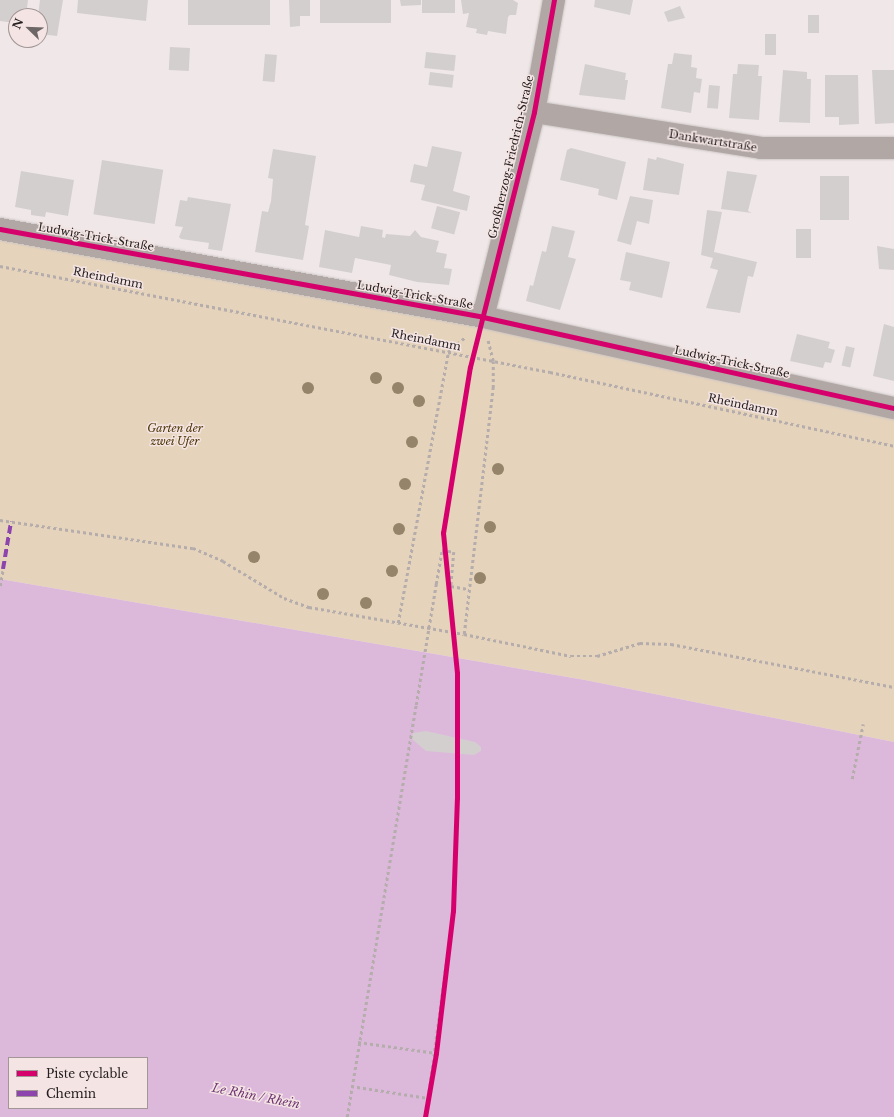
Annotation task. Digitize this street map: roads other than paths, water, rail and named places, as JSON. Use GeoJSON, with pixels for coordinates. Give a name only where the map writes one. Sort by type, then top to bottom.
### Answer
{"type":"FeatureCollection","features":[{"type":"Feature","properties":{"kind":"street","name":"Großherzog-Friedrich-Straße"},"geometry":{"type":"LineString","coordinates":[[482,318],[534,112],[554,0]]}},
{"type":"Feature","properties":{"kind":"street","name":"Dankwartstraße"},"geometry":{"type":"LineString","coordinates":[[534,112],[761,148],[894,148]]}},
{"type":"Feature","properties":{"kind":"street","name":"Ludwig-Trick-Straße"},"geometry":{"type":"LineString","coordinates":[[0,229],[482,318],[894,408]]}},
{"type":"Feature","properties":{"kind":"water","name":"Le Rhin / Rhein"},"geometry":{"type":"Polygon","coordinates":[[[0,579],[585,680],[894,742],[894,1117],[0,1117],[0,579]]]}},
{"type":"Feature","properties":{"kind":"park label","name":"Garten der zwei Ufer"},"geometry":{"type":"Point","coordinates":[175,435]}}]}
